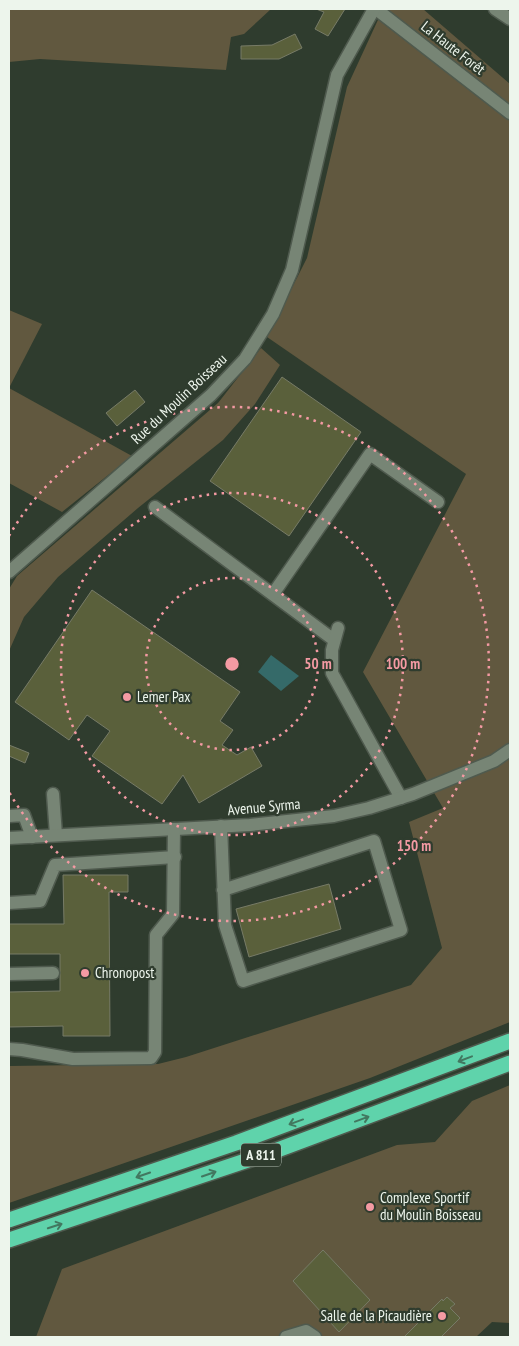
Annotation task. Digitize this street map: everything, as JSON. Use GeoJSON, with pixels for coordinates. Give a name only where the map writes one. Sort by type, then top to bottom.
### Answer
{"type":"FeatureCollection","features":[{"type":"Feature","properties":{"kind":"highway","name":"A 811"},"geometry":{"type":"LineString","coordinates":[[9,1220],[236,1143],[510,1041]]}},
{"type":"Feature","properties":{"kind":"highway","name":"A 811"},"geometry":{"type":"LineString","coordinates":[[9,1240],[254,1158],[510,1063]]}},
{"type":"Feature","properties":{"kind":"street","name":"La Haute Forêt"},"geometry":{"type":"LineString","coordinates":[[375,9],[510,113]]}},
{"type":"Feature","properties":{"kind":"street","name":"Rue du Moulin Boisseau"},"geometry":{"type":"LineString","coordinates":[[9,572],[211,395],[245,360],[273,314],[292,270],[338,75],[375,9]]}},
{"type":"Feature","properties":{"kind":"street"},"geometry":{"type":"LineString","coordinates":[[495,9],[510,19]]}},
{"type":"Feature","properties":{"kind":"street"},"geometry":{"type":"LineString","coordinates":[[273,594],[370,454],[438,502]]}},
{"type":"Feature","properties":{"kind":"street"},"geometry":{"type":"LineString","coordinates":[[155,507],[273,594],[336,634],[332,673],[401,798]]}},
{"type":"Feature","properties":{"kind":"street","name":"Avenue Syrma"},"geometry":{"type":"LineString","coordinates":[[9,838],[298,821],[334,816],[401,798],[456,778],[510,750]]}},
{"type":"Feature","properties":{"kind":"street"},"geometry":{"type":"LineString","coordinates":[[53,794],[56,835]]}},
{"type":"Feature","properties":{"kind":"street"},"geometry":{"type":"LineString","coordinates":[[9,816],[24,815],[32,837]]}},
{"type":"Feature","properties":{"kind":"street"},"geometry":{"type":"LineString","coordinates":[[221,826],[223,890],[225,925],[243,980],[401,930],[374,841],[223,890]]}},
{"type":"Feature","properties":{"kind":"street"},"geometry":{"type":"LineString","coordinates":[[9,1049],[73,1059],[151,1058],[155,1052],[156,935],[173,914],[174,829]]}},
{"type":"Feature","properties":{"kind":"street"},"geometry":{"type":"LineString","coordinates":[[9,903],[40,902],[54,865],[175,857]]}},
{"type":"Feature","properties":{"kind":"street"},"geometry":{"type":"LineString","coordinates":[[9,974],[53,974]]}},
{"type":"Feature","properties":{"kind":"street"},"geometry":{"type":"LineString","coordinates":[[286,1337],[306,1331],[315,1337]]}},
{"type":"Feature","properties":{"kind":"shaded area"},"geometry":{"type":"Polygon","coordinates":[[[9,9],[271,9],[244,34],[231,37],[226,70],[40,59],[9,62],[9,9]]]}},
{"type":"Feature","properties":{"kind":"shaded area"},"geometry":{"type":"Polygon","coordinates":[[[383,9],[423,9],[510,84],[510,1022],[370,1078],[9,1203],[9,1066],[158,1064],[186,1057],[411,985],[442,948],[409,822],[443,808],[363,672],[466,474],[267,337],[307,258],[347,87],[383,9]]]}},
{"type":"Feature","properties":{"kind":"shaded area"},"geometry":{"type":"Polygon","coordinates":[[[9,310],[42,324],[9,388],[9,310]]]}},
{"type":"Feature","properties":{"kind":"shaded area"},"geometry":{"type":"Polygon","coordinates":[[[261,348],[280,365],[255,404],[223,440],[138,508],[58,577],[24,617],[9,651],[9,589],[17,576],[218,403],[261,348]]]}},
{"type":"Feature","properties":{"kind":"shaded area"},"geometry":{"type":"Polygon","coordinates":[[[9,388],[132,456],[62,512],[9,483],[9,388]]]}},
{"type":"Feature","properties":{"kind":"shaded area","name":"Complexe Sportif du Moulin Boisseau"},"geometry":{"type":"Polygon","coordinates":[[[510,1085],[510,1323],[492,1322],[476,1337],[36,1337],[62,1269],[397,1145],[435,1142],[472,1101],[510,1085]]]}},
{"type":"Feature","properties":{"kind":"water"},"geometry":{"type":"Polygon","coordinates":[[[271,655],[299,676],[281,691],[258,672],[271,655]]]}},
{"type":"Feature","properties":{"kind":"building"},"geometry":{"type":"Polygon","coordinates":[[[316,9],[345,9],[328,36],[315,29],[324,12],[316,9]]]}},
{"type":"Feature","properties":{"kind":"building"},"geometry":{"type":"Polygon","coordinates":[[[295,34],[302,48],[279,59],[241,59],[241,46],[272,45],[295,34]]]}},
{"type":"Feature","properties":{"kind":"building"},"geometry":{"type":"Polygon","coordinates":[[[282,377],[361,432],[289,536],[210,481],[282,377]]]}},
{"type":"Feature","properties":{"kind":"building"},"geometry":{"type":"Polygon","coordinates":[[[135,390],[145,402],[117,426],[106,413],[135,390]]]}},
{"type":"Feature","properties":{"kind":"building","name":"Lemer Pax"},"geometry":{"type":"Polygon","coordinates":[[[92,590],[240,692],[220,721],[233,730],[222,745],[237,755],[251,747],[262,766],[199,803],[183,775],[162,804],[92,756],[110,731],[87,715],[69,740],[15,702],[92,590]]]}},
{"type":"Feature","properties":{"kind":"building"},"geometry":{"type":"Polygon","coordinates":[[[9,745],[29,753],[25,763],[9,756],[9,745]]]}},
{"type":"Feature","properties":{"kind":"building","name":"Chronopost"},"geometry":{"type":"Polygon","coordinates":[[[63,875],[128,875],[128,892],[109,892],[110,1036],[63,1036],[63,1026],[9,1027],[9,992],[60,991],[60,954],[9,954],[9,924],[64,924],[63,875]]]}},
{"type":"Feature","properties":{"kind":"building"},"geometry":{"type":"Polygon","coordinates":[[[329,884],[341,929],[249,957],[236,909],[329,884]]]}},
{"type":"Feature","properties":{"kind":"building"},"geometry":{"type":"Polygon","coordinates":[[[323,1250],[370,1300],[339,1332],[293,1281],[323,1250]]]}},
{"type":"Feature","properties":{"kind":"building","name":"Salle de la Picaudière"},"geometry":{"type":"Polygon","coordinates":[[[447,1297],[455,1304],[450,1308],[460,1318],[441,1337],[404,1337],[442,1299],[443,1301],[447,1297]]]}},
{"type":"Feature","properties":{"kind":"place","name":"Lemer Pax"},"geometry":{"type":"Point","coordinates":[127,697]}},
{"type":"Feature","properties":{"kind":"place","name":"Chronopost"},"geometry":{"type":"Point","coordinates":[85,973]}},
{"type":"Feature","properties":{"kind":"place","name":"Complexe Sportif du Moulin Boisseau"},"geometry":{"type":"Point","coordinates":[370,1207]}},
{"type":"Feature","properties":{"kind":"place","name":"Salle de la Picaudière"},"geometry":{"type":"Point","coordinates":[442,1316]}}]}
